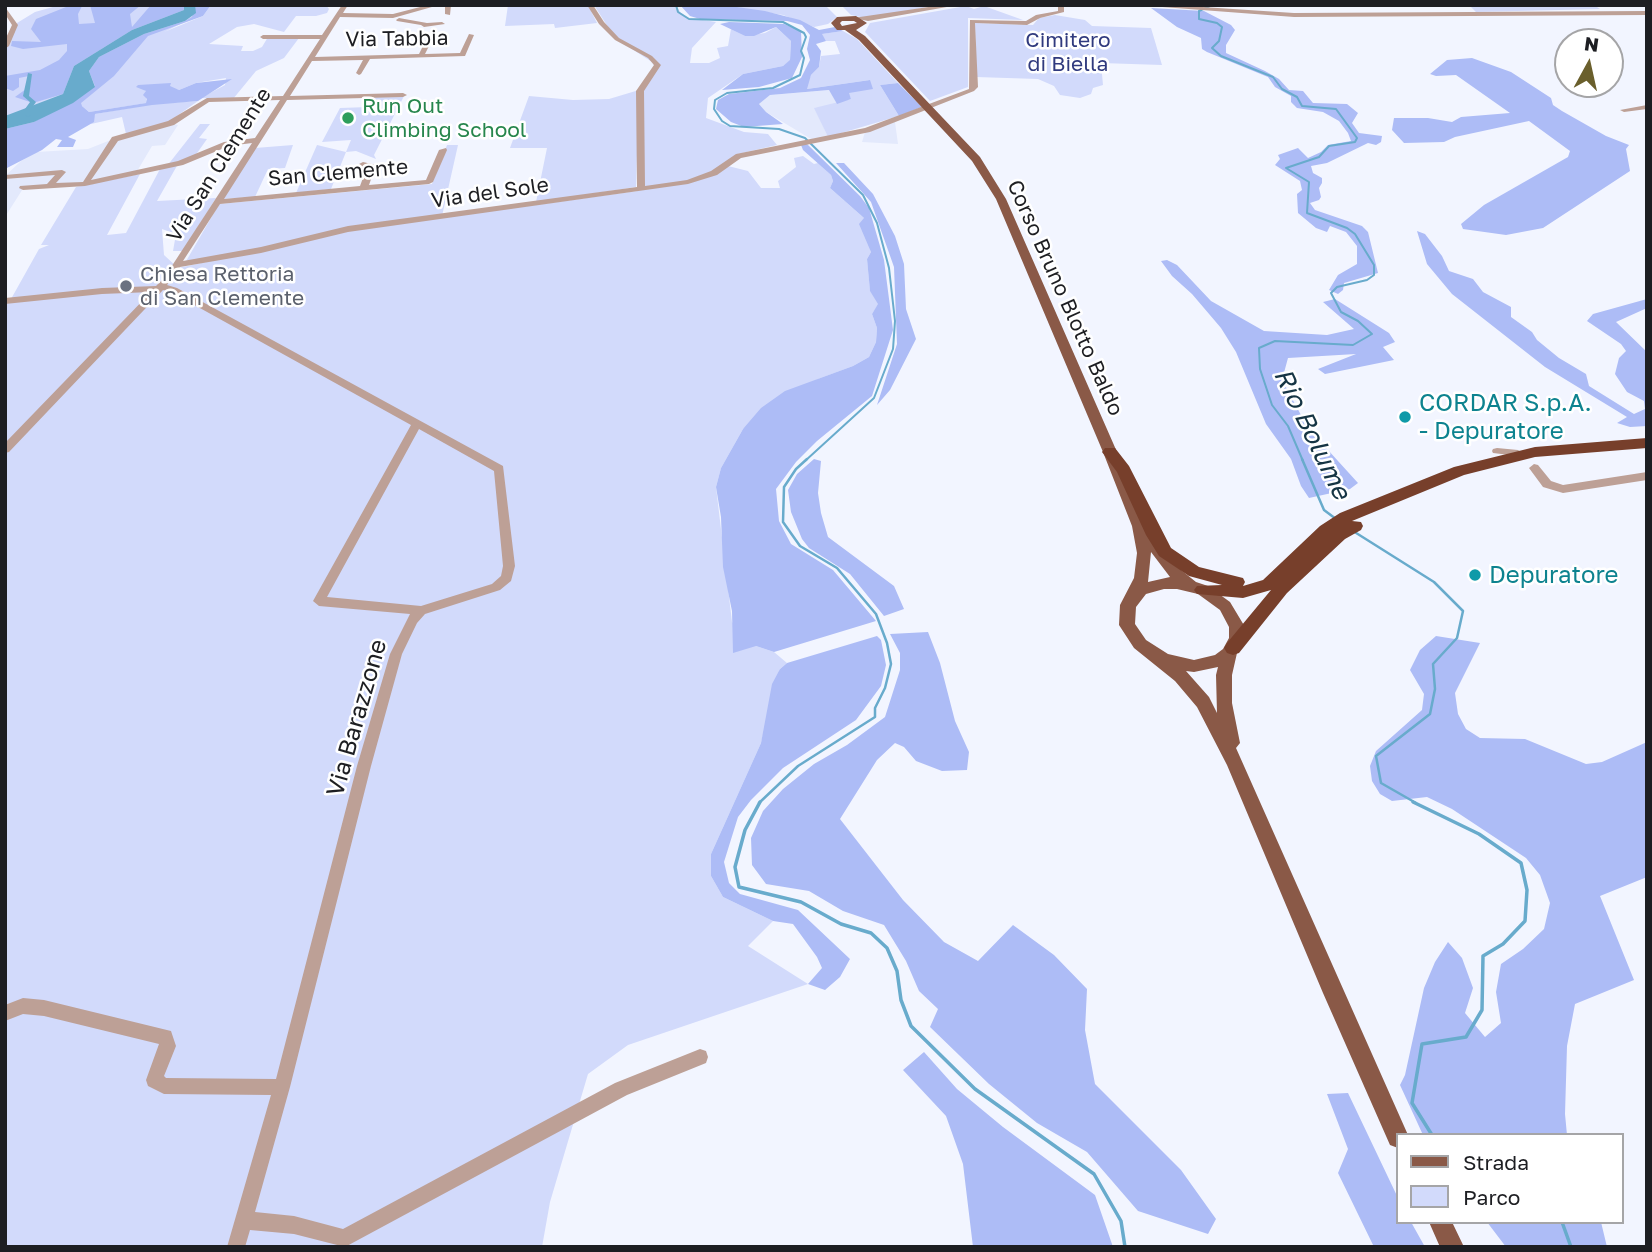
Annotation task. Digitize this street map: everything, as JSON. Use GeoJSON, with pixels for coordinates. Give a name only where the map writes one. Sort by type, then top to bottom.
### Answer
{"type":"FeatureCollection","features":[{"type":"Feature","properties":{"kind":"highway"},"geometry":{"type":"LineString","coordinates":[[1197,588],[1242,592],[1258,589],[1269,584],[1332,533],[1382,500],[1472,467],[1535,452],[1647,443]]}},
{"type":"Feature","properties":{"kind":"highway"},"geometry":{"type":"LineString","coordinates":[[1352,520],[1515,465],[1584,453],[1647,449]]}},
{"type":"Feature","properties":{"kind":"highway"},"geometry":{"type":"LineString","coordinates":[[1110,452],[1124,470],[1154,535],[1165,552],[1183,566],[1208,577],[1234,582],[1257,581],[1281,573]]}},
{"type":"Feature","properties":{"kind":"highway"},"geometry":{"type":"LineString","coordinates":[[1231,650],[1332,533]]}},
{"type":"Feature","properties":{"kind":"main road","name":"Corso Bruno Blotto Baldo"},"geometry":{"type":"LineString","coordinates":[[862,38],[857,22],[840,19],[835,25],[862,38],[928,106],[976,159],[1001,199],[1139,526],[1144,554],[1142,578],[1133,597]]}},
{"type":"Feature","properties":{"kind":"main road"},"geometry":{"type":"LineString","coordinates":[[848,29],[857,22]]}},
{"type":"Feature","properties":{"kind":"main road","name":"Corso Bruno Blotto Baldo"},"geometry":{"type":"LineString","coordinates":[[1127,493],[1157,552],[1176,574],[1197,588]]}},
{"type":"Feature","properties":{"kind":"main road"},"geometry":{"type":"LineString","coordinates":[[1235,763],[1223,703],[1224,675],[1237,627],[1233,616],[1225,606],[1197,588],[1164,583],[1141,590],[1133,597],[1126,615],[1132,635],[1150,653],[1181,676],[1203,702],[1235,763],[1396,1133]]}},
{"type":"Feature","properties":{"kind":"main road"},"geometry":{"type":"LineString","coordinates":[[1150,653],[1178,664],[1194,666],[1208,664],[1231,650]]}},
{"type":"Feature","properties":{"kind":"main road"},"geometry":{"type":"LineString","coordinates":[[1441,1224],[1452,1247]]}},
{"type":"Feature","properties":{"kind":"street"},"geometry":{"type":"LineString","coordinates":[[6,46],[15,25],[5,8],[14,5]]}},
{"type":"Feature","properties":{"kind":"street","name":"Via San Clemente"},"geometry":{"type":"LineString","coordinates":[[5,450],[160,288],[178,265],[345,5]]}},
{"type":"Feature","properties":{"kind":"street"},"geometry":{"type":"LineString","coordinates":[[448,5],[449,14]]}},
{"type":"Feature","properties":{"kind":"street"},"geometry":{"type":"LineString","coordinates":[[590,5],[601,23],[617,39],[650,57],[658,65],[640,91],[641,189]]}},
{"type":"Feature","properties":{"kind":"street"},"geometry":{"type":"LineString","coordinates":[[857,22],[955,5]]}},
{"type":"Feature","properties":{"kind":"street"},"geometry":{"type":"LineString","coordinates":[[801,143],[867,130],[972,90],[972,21],[1027,23],[1038,16],[1062,12],[1060,5]]}},
{"type":"Feature","properties":{"kind":"street"},"geometry":{"type":"LineString","coordinates":[[1139,5],[1294,15],[1647,13]]}},
{"type":"Feature","properties":{"kind":"street"},"geometry":{"type":"LineString","coordinates":[[1426,5],[1435,15]]}},
{"type":"Feature","properties":{"kind":"street"},"geometry":{"type":"LineString","coordinates":[[1288,6],[1294,15]]}},
{"type":"Feature","properties":{"kind":"street"},"geometry":{"type":"LineString","coordinates":[[338,13],[385,17],[432,7]]}},
{"type":"Feature","properties":{"kind":"street"},"geometry":{"type":"LineString","coordinates":[[424,23],[432,7]]}},
{"type":"Feature","properties":{"kind":"street"},"geometry":{"type":"LineString","coordinates":[[399,20],[424,25],[442,24]]}},
{"type":"Feature","properties":{"kind":"street","name":"Via Tabbia"},"geometry":{"type":"LineString","coordinates":[[309,59],[463,55],[471,34]]}},
{"type":"Feature","properties":{"kind":"street"},"geometry":{"type":"LineString","coordinates":[[421,56],[431,36]]}},
{"type":"Feature","properties":{"kind":"street"},"geometry":{"type":"LineString","coordinates":[[263,37],[325,37]]}},
{"type":"Feature","properties":{"kind":"street"},"geometry":{"type":"LineString","coordinates":[[359,73],[368,57]]}},
{"type":"Feature","properties":{"kind":"street"},"geometry":{"type":"LineString","coordinates":[[85,184],[115,139],[171,123],[207,100],[403,95]]}},
{"type":"Feature","properties":{"kind":"street"},"geometry":{"type":"LineString","coordinates":[[1623,110],[1647,107]]}},
{"type":"Feature","properties":{"kind":"street"},"geometry":{"type":"LineString","coordinates":[[23,188],[85,184],[180,163],[227,144],[256,140]]}},
{"type":"Feature","properties":{"kind":"street","name":"Via del Sole"},"geometry":{"type":"LineString","coordinates":[[178,265],[261,250],[348,229],[695,180],[714,173],[738,156],[801,143]]}},
{"type":"Feature","properties":{"kind":"street","name":"San Clemente"},"geometry":{"type":"LineString","coordinates":[[216,202],[429,182],[443,150]]}},
{"type":"Feature","properties":{"kind":"street"},"geometry":{"type":"LineString","coordinates":[[363,164],[372,165],[364,187]]}},
{"type":"Feature","properties":{"kind":"street"},"geometry":{"type":"LineString","coordinates":[[5,177],[62,172],[49,187]]}},
{"type":"Feature","properties":{"kind":"street"},"geometry":{"type":"LineString","coordinates":[[108,290],[116,281]]}},
{"type":"Feature","properties":{"kind":"street"},"geometry":{"type":"LineString","coordinates":[[5,301],[108,290],[174,290],[499,469],[509,566],[507,578],[496,587],[421,611],[319,601],[417,424]]}},
{"type":"Feature","properties":{"kind":"street"},"geometry":{"type":"LineString","coordinates":[[1497,451],[1518,453]]}},
{"type":"Feature","properties":{"kind":"street"},"geometry":{"type":"LineString","coordinates":[[1534,468],[1547,484],[1563,489],[1647,476]]}},
{"type":"Feature","properties":{"kind":"street","name":"Via Barazzone"},"geometry":{"type":"LineString","coordinates":[[236,1247],[282,1087],[364,766],[396,653],[412,620],[421,611]]}},
{"type":"Feature","properties":{"kind":"street"},"geometry":{"type":"LineString","coordinates":[[5,1013],[23,1006],[44,1008],[165,1037],[168,1046],[154,1080],[164,1086],[282,1087]]}},
{"type":"Feature","properties":{"kind":"street"},"geometry":{"type":"LineString","coordinates":[[244,1220],[294,1225],[344,1238],[621,1089],[700,1057]]}},
{"type":"Feature","properties":{"kind":"shaded area"},"geometry":{"type":"Polygon","coordinates":[[[71,5],[82,6],[78,14],[79,24],[95,23],[90,5],[141,5],[130,14],[132,27],[151,5],[184,5],[184,10],[132,30],[74,66],[63,94],[33,103],[15,97],[26,89],[29,76],[19,78],[19,87],[13,91],[5,88],[5,76],[40,70],[59,60],[67,51],[67,44],[23,49],[11,46],[12,41],[41,42],[31,29],[36,19],[71,5]]]}},
{"type":"Feature","properties":{"kind":"shaded area"},"geometry":{"type":"Polygon","coordinates":[[[184,5],[195,5],[196,13],[185,21],[144,34],[99,57],[89,71],[95,87],[73,103],[34,122],[5,129],[5,116],[63,94],[74,66],[132,30],[184,10],[184,5]]]}},
{"type":"Feature","properties":{"kind":"shaded area"},"geometry":{"type":"Polygon","coordinates":[[[195,5],[211,5],[203,16],[148,36],[114,76],[81,103],[82,106],[89,112],[146,103],[147,99],[143,95],[146,91],[136,87],[138,85],[171,83],[170,86],[179,90],[196,83],[232,79],[198,101],[95,114],[94,122],[68,137],[76,140],[73,147],[57,147],[62,140],[56,139],[42,150],[5,169],[5,129],[34,122],[95,86],[89,71],[99,57],[144,34],[185,21],[192,17],[195,5]]]}},
{"type":"Feature","properties":{"kind":"shaded area"},"geometry":{"type":"Polygon","coordinates":[[[680,5],[723,5],[765,11],[800,20],[819,30],[835,27],[843,31],[822,34],[826,41],[816,44],[821,51],[819,67],[811,75],[807,89],[870,80],[873,89],[849,93],[851,99],[837,104],[829,90],[770,95],[759,104],[783,124],[744,127],[731,122],[716,109],[718,100],[729,94],[780,88],[801,78],[810,60],[807,49],[810,35],[802,25],[787,21],[700,19],[690,16],[680,5]]]}},
{"type":"Feature","properties":{"kind":"shaded area"},"geometry":{"type":"Polygon","coordinates":[[[1151,8],[1204,11],[1231,25],[1235,30],[1226,45],[1226,53],[1279,79],[1289,90],[1303,91],[1313,103],[1347,104],[1358,113],[1352,123],[1359,133],[1382,136],[1381,142],[1376,145],[1368,143],[1327,163],[1311,166],[1313,173],[1322,178],[1322,183],[1319,188],[1321,197],[1310,203],[1315,210],[1362,226],[1368,232],[1378,273],[1344,283],[1343,290],[1338,294],[1329,290],[1338,275],[1357,264],[1357,246],[1346,232],[1330,226],[1327,232],[1316,228],[1298,213],[1297,194],[1302,190],[1300,181],[1275,165],[1280,159],[1278,155],[1298,148],[1308,158],[1328,145],[1351,141],[1339,121],[1323,112],[1297,108],[1291,102],[1291,96],[1275,87],[1268,77],[1207,52],[1202,49],[1201,38],[1177,27],[1151,8]]]}},
{"type":"Feature","properties":{"kind":"shaded area"},"geometry":{"type":"Polygon","coordinates":[[[720,24],[784,24],[801,31],[802,57],[792,78],[759,87],[722,90],[743,74],[783,66],[790,60],[791,41],[776,27],[754,36],[745,36],[720,24]]]}},
{"type":"Feature","properties":{"kind":"shaded area"},"geometry":{"type":"Polygon","coordinates":[[[1472,58],[1511,72],[1551,98],[1553,105],[1562,111],[1606,136],[1629,145],[1626,149],[1630,171],[1543,228],[1506,235],[1463,229],[1461,224],[1484,205],[1568,157],[1570,151],[1529,121],[1455,137],[1444,142],[1404,143],[1392,130],[1394,118],[1428,118],[1452,122],[1461,117],[1510,113],[1456,75],[1430,74],[1447,60],[1472,58]]]}},
{"type":"Feature","properties":{"kind":"shaded area"},"geometry":{"type":"Polygon","coordinates":[[[898,83],[922,107],[899,116],[880,85],[898,83]]]}},
{"type":"Feature","properties":{"kind":"shaded area"},"geometry":{"type":"Polygon","coordinates":[[[830,90],[837,104],[815,108],[828,137],[811,139],[766,112],[759,104],[770,95],[830,90]]]}},
{"type":"Feature","properties":{"kind":"shaded area"},"geometry":{"type":"Polygon","coordinates":[[[895,122],[898,144],[862,142],[865,132],[895,122]]]}},
{"type":"Feature","properties":{"kind":"shaded area"},"geometry":{"type":"Polygon","coordinates":[[[178,125],[165,145],[152,146],[136,173],[89,182],[24,187],[5,217],[5,176],[36,152],[88,149],[126,134],[178,125]]]}},
{"type":"Feature","properties":{"kind":"shaded area"},"geometry":{"type":"Polygon","coordinates":[[[807,144],[869,208],[884,260],[893,330],[872,396],[817,441],[796,462],[776,489],[779,521],[791,544],[833,570],[876,621],[774,652],[756,646],[733,653],[732,611],[723,567],[721,517],[716,487],[721,468],[743,429],[761,408],[785,391],[853,366],[869,357],[876,342],[877,328],[872,314],[878,304],[870,291],[867,259],[871,252],[859,224],[864,218],[830,188],[833,181],[831,175],[803,150],[801,145],[807,144]]]}},
{"type":"Feature","properties":{"kind":"shaded area"},"geometry":{"type":"Polygon","coordinates":[[[836,163],[844,163],[873,194],[895,236],[904,264],[906,309],[916,339],[890,390],[877,405],[897,344],[894,267],[871,202],[836,163]]]}},
{"type":"Feature","properties":{"kind":"shaded area"},"geometry":{"type":"Polygon","coordinates":[[[1417,231],[1425,234],[1442,256],[1449,271],[1473,279],[1483,292],[1511,307],[1511,317],[1532,332],[1537,340],[1559,358],[1586,374],[1589,386],[1634,414],[1645,409],[1644,401],[1627,392],[1615,374],[1619,358],[1626,351],[1621,344],[1587,321],[1593,314],[1647,299],[1647,308],[1616,322],[1647,352],[1647,426],[1630,427],[1617,423],[1627,417],[1545,367],[1452,294],[1427,264],[1417,231]]]}},
{"type":"Feature","properties":{"kind":"shaded area"},"geometry":{"type":"Polygon","coordinates":[[[1167,260],[1177,265],[1211,301],[1264,331],[1327,335],[1354,329],[1323,302],[1335,299],[1389,333],[1395,342],[1383,347],[1394,360],[1325,374],[1318,369],[1356,354],[1288,358],[1282,380],[1308,428],[1358,483],[1350,489],[1309,498],[1301,486],[1291,459],[1266,424],[1236,352],[1221,328],[1161,261],[1167,260]]]}},
{"type":"Feature","properties":{"kind":"shaded area"},"geometry":{"type":"Polygon","coordinates":[[[814,459],[821,461],[818,493],[828,537],[894,586],[904,609],[884,616],[850,574],[809,548],[802,539],[791,512],[788,490],[797,474],[814,459]]]}},
{"type":"Feature","properties":{"kind":"shaded area"},"geometry":{"type":"Polygon","coordinates":[[[928,632],[940,663],[955,721],[969,752],[967,770],[942,771],[916,761],[904,747],[895,743],[877,760],[840,819],[903,900],[944,942],[978,961],[1013,925],[1054,955],[1087,989],[1085,1030],[1095,1084],[1181,1170],[1216,1219],[1208,1234],[1138,1211],[1087,1152],[1037,1123],[989,1084],[930,1027],[938,1009],[919,991],[906,961],[884,925],[843,911],[809,891],[766,884],[752,865],[751,838],[763,811],[783,789],[814,764],[847,745],[885,717],[900,670],[900,653],[890,634],[928,632]]]}},
{"type":"Feature","properties":{"kind":"shaded area"},"geometry":{"type":"Polygon","coordinates":[[[877,636],[881,640],[886,665],[881,686],[856,720],[783,768],[751,800],[738,817],[724,862],[729,883],[740,894],[798,910],[850,959],[840,977],[825,990],[808,984],[822,968],[793,924],[773,921],[723,897],[711,876],[711,854],[761,743],[772,684],[780,669],[787,663],[877,636]]]}},
{"type":"Feature","properties":{"kind":"shaded area"},"geometry":{"type":"Polygon","coordinates":[[[1436,636],[1480,643],[1455,693],[1458,714],[1466,729],[1480,738],[1525,739],[1586,764],[1602,762],[1647,742],[1647,877],[1600,896],[1634,980],[1575,1004],[1567,1046],[1567,1133],[1422,1133],[1400,1085],[1405,1075],[1424,988],[1435,962],[1448,942],[1462,958],[1473,988],[1465,1013],[1485,1037],[1501,1023],[1496,992],[1501,964],[1523,949],[1544,929],[1550,903],[1540,875],[1526,858],[1452,809],[1427,797],[1392,801],[1380,794],[1372,781],[1370,766],[1376,751],[1422,710],[1424,694],[1410,670],[1420,650],[1436,636]]]}},
{"type":"Feature","properties":{"kind":"shaded area"},"geometry":{"type":"Polygon","coordinates":[[[924,1052],[957,1089],[1003,1127],[1095,1195],[1113,1247],[973,1247],[963,1164],[946,1116],[903,1070],[924,1052]]]}},
{"type":"Feature","properties":{"kind":"shaded area"},"geometry":{"type":"Polygon","coordinates":[[[1348,1093],[1396,1194],[1396,1224],[1412,1224],[1425,1247],[1374,1247],[1338,1173],[1348,1149],[1327,1094],[1348,1093]]]}},
{"type":"Feature","properties":{"kind":"shaded area"},"geometry":{"type":"Polygon","coordinates":[[[1489,1224],[1601,1224],[1607,1247],[1506,1247],[1489,1224]]]}},
{"type":"Feature","properties":{"kind":"green space"},"geometry":{"type":"Polygon","coordinates":[[[60,5],[208,5],[195,17],[164,32],[203,16],[211,5],[326,5],[329,9],[327,13],[316,16],[296,16],[284,32],[254,24],[237,27],[209,44],[243,46],[241,51],[253,51],[262,47],[268,37],[299,38],[284,58],[256,71],[233,99],[201,98],[225,85],[226,78],[196,83],[179,90],[157,85],[142,88],[146,91],[147,103],[89,112],[82,106],[57,134],[5,169],[5,46],[17,23],[35,12],[60,5]]]}},
{"type":"Feature","properties":{"kind":"green space"},"geometry":{"type":"Polygon","coordinates":[[[508,5],[588,5],[597,23],[555,28],[554,24],[505,26],[508,5]]]}},
{"type":"Feature","properties":{"kind":"green space"},"geometry":{"type":"Polygon","coordinates":[[[594,5],[676,5],[680,12],[689,18],[716,22],[692,48],[690,63],[709,63],[720,58],[717,48],[728,46],[731,29],[745,36],[765,33],[776,27],[791,41],[790,61],[783,66],[743,74],[708,98],[706,118],[744,132],[768,134],[777,145],[738,154],[728,166],[748,171],[761,188],[780,188],[778,181],[796,167],[794,158],[803,156],[814,164],[818,163],[831,175],[833,181],[830,188],[864,218],[871,252],[867,259],[870,290],[879,304],[872,314],[877,328],[876,342],[869,357],[818,379],[743,429],[721,468],[716,487],[732,622],[756,646],[774,652],[787,663],[780,669],[761,743],[711,854],[711,876],[723,897],[773,921],[748,946],[808,984],[628,1045],[588,1074],[550,1202],[542,1247],[5,1247],[5,304],[11,299],[39,249],[49,245],[41,245],[76,187],[140,174],[107,235],[126,233],[160,169],[178,164],[157,201],[216,198],[183,251],[173,251],[176,234],[162,229],[164,255],[178,268],[360,229],[637,191],[637,155],[636,187],[536,202],[547,148],[510,148],[529,96],[573,100],[609,99],[639,90],[656,69],[652,62],[615,38],[594,5]]]}},
{"type":"Feature","properties":{"kind":"green space"},"geometry":{"type":"Polygon","coordinates":[[[723,5],[825,5],[837,17],[828,24],[814,27],[783,15],[723,5]]]}},
{"type":"Feature","properties":{"kind":"green space"},"geometry":{"type":"Polygon","coordinates":[[[841,5],[940,5],[865,18],[851,15],[841,5]]]}},
{"type":"Feature","properties":{"kind":"green space"},"geometry":{"type":"Polygon","coordinates":[[[1469,5],[1594,5],[1600,9],[1476,12],[1469,5]]]}},
{"type":"Feature","properties":{"kind":"green space"},"geometry":{"type":"Polygon","coordinates":[[[966,6],[974,9],[984,6],[1023,20],[968,18],[968,87],[930,101],[865,32],[870,23],[966,6]]]}},
{"type":"Feature","properties":{"kind":"green space","name":"Cimitero di Biella"},"geometry":{"type":"Polygon","coordinates":[[[1055,15],[1085,20],[1092,26],[1151,28],[1162,65],[1101,63],[1103,85],[1093,88],[1091,94],[1080,98],[1060,95],[1054,86],[1038,79],[976,77],[975,23],[1033,25],[1039,18],[1055,15]]]}},
{"type":"Feature","properties":{"kind":"green space"},"geometry":{"type":"Polygon","coordinates":[[[843,31],[857,39],[898,83],[880,85],[899,116],[828,137],[814,108],[851,99],[848,93],[870,80],[807,89],[811,75],[819,67],[821,56],[840,54],[835,41],[826,41],[821,34],[843,31]]]}},
{"type":"Feature","properties":{"kind":"green space"},"geometry":{"type":"Polygon","coordinates":[[[404,96],[374,155],[376,159],[356,151],[346,152],[351,140],[322,142],[340,108],[369,107],[374,97],[404,96]]]}},
{"type":"Feature","properties":{"kind":"green space"},"geometry":{"type":"Polygon","coordinates":[[[198,101],[167,123],[126,134],[122,117],[91,124],[95,114],[152,104],[198,101]]]}},
{"type":"Feature","properties":{"kind":"green space"},"geometry":{"type":"Polygon","coordinates":[[[200,124],[210,124],[199,138],[207,139],[195,156],[167,166],[200,124]]]}},
{"type":"Feature","properties":{"kind":"green space"},"geometry":{"type":"Polygon","coordinates":[[[293,145],[285,168],[268,169],[255,197],[223,199],[255,148],[293,145]]]}},
{"type":"Feature","properties":{"kind":"green space"},"geometry":{"type":"Polygon","coordinates":[[[317,145],[346,152],[331,189],[296,193],[317,145]]]}},
{"type":"Feature","properties":{"kind":"green space"},"geometry":{"type":"Polygon","coordinates":[[[447,145],[458,145],[442,216],[374,225],[185,263],[219,204],[432,184],[447,145]]]}},
{"type":"Feature","properties":{"kind":"waterway"},"geometry":{"type":"LineString","coordinates":[[676,5],[678,12],[689,19],[783,22],[804,33],[806,37],[801,51],[804,58],[800,75],[773,88],[727,93],[715,100],[714,109],[722,121],[730,126],[779,129],[805,138],[863,195],[877,223],[889,268],[895,321],[893,349],[874,398],[805,461]]}},
{"type":"Feature","properties":{"kind":"waterway","name":"Rio Bolume"},"geometry":{"type":"LineString","coordinates":[[1232,5],[1210,6],[1199,11],[1199,19],[1217,23],[1222,27],[1219,41],[1212,48],[1221,56],[1273,77],[1282,89],[1297,97],[1302,106],[1336,109],[1357,138],[1355,142],[1329,146],[1319,157],[1286,168],[1309,182],[1307,213],[1347,228],[1355,234],[1374,265],[1374,275],[1367,280],[1337,287],[1331,293],[1341,312],[1358,321],[1372,334],[1353,345],[1275,341],[1259,348],[1260,369],[1272,405],[1288,426],[1303,461]]}},
{"type":"Feature","properties":{"kind":"waterway"},"geometry":{"type":"LineString","coordinates":[[28,115],[28,109],[33,102],[26,96],[30,74]]}},
{"type":"Feature","properties":{"kind":"waterway"},"geometry":{"type":"LineString","coordinates":[[760,802],[798,766],[875,717],[875,708],[885,688],[891,664],[887,643],[876,614],[837,568],[800,546],[783,522],[784,487],[796,469],[807,459]]}},
{"type":"Feature","properties":{"kind":"waterway","name":"Rio Bolume"},"geometry":{"type":"LineString","coordinates":[[1302,459],[1324,510],[1336,519]]}},
{"type":"Feature","properties":{"kind":"waterway","name":"Rio Bolume"},"geometry":{"type":"LineString","coordinates":[[1353,531],[1434,582],[1463,611],[1457,638],[1433,664],[1435,689],[1430,714],[1376,756],[1381,783],[1416,803]]}},
{"type":"Feature","properties":{"kind":"waterway"},"geometry":{"type":"LineString","coordinates":[[760,802],[745,830],[735,867],[739,887],[801,902],[841,924],[871,933],[887,948],[897,971],[901,1000],[911,1026],[975,1089],[1094,1174],[1121,1221],[1125,1247]]}},
{"type":"Feature","properties":{"kind":"waterway","name":"Rio Bolume"},"geometry":{"type":"LineString","coordinates":[[1413,802],[1479,834],[1521,863],[1527,890],[1525,921],[1503,944],[1483,956],[1482,1010],[1466,1037],[1422,1044],[1412,1103],[1431,1133]]}},
{"type":"Feature","properties":{"kind":"waterway","name":"Rio Bolume"},"geometry":{"type":"LineString","coordinates":[[1563,1224],[1571,1247]]}},
{"type":"Feature","properties":{"kind":"place","name":"Run Out Climbing School"},"geometry":{"type":"Point","coordinates":[348,118]}},
{"type":"Feature","properties":{"kind":"place","name":"Chiesa Rettoria di San Clemente"},"geometry":{"type":"Point","coordinates":[126,286]}},
{"type":"Feature","properties":{"kind":"place","name":"CORDAR S.p.A. - Depuratore"},"geometry":{"type":"Point","coordinates":[1405,417]}},
{"type":"Feature","properties":{"kind":"place","name":"Depuratore"},"geometry":{"type":"Point","coordinates":[1475,575]}}]}
